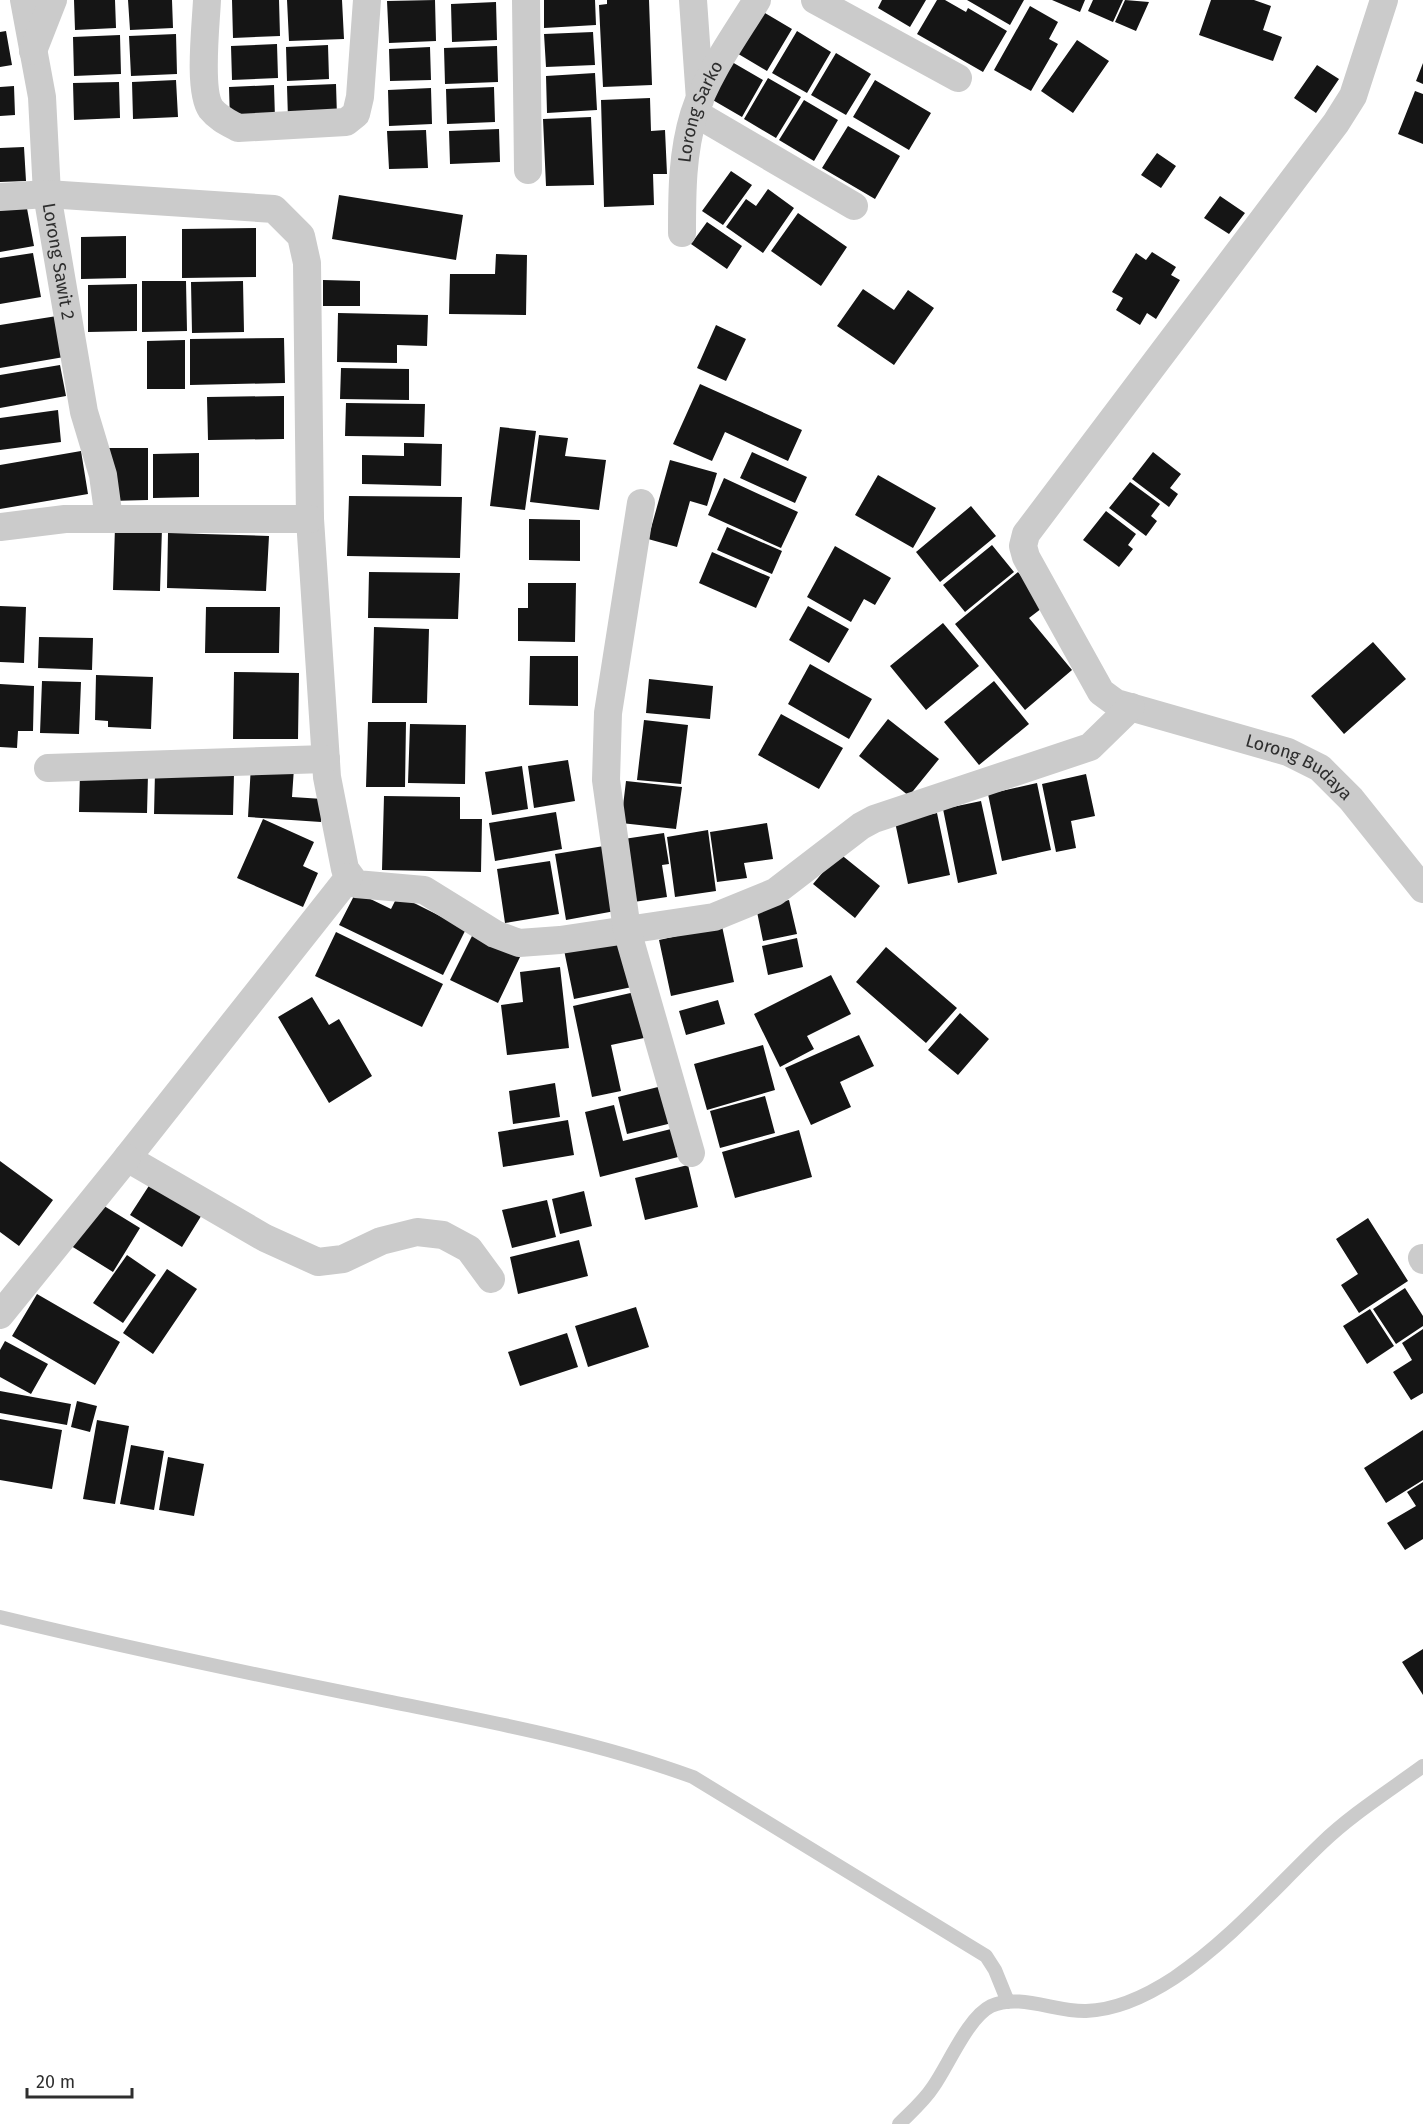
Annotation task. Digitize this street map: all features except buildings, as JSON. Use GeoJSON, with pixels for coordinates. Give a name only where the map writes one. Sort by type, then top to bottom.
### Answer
{"type":"FeatureCollection","features":[{"type":"Feature","properties":{"kind":"street","name":"Lorong Sawit 2"},"geometry":{"type":"LineString","coordinates":[[24,0],[42,97],[47,194],[84,412],[103,475],[109,519]]}},
{"type":"Feature","properties":{"kind":"street"},"geometry":{"type":"LineString","coordinates":[[33,51],[53,0]]}},
{"type":"Feature","properties":{"kind":"street"},"geometry":{"type":"LineString","coordinates":[[207,0],[205,92],[210,108],[225,121],[238,128],[346,122],[356,114],[360,97],[367,0]]}},
{"type":"Feature","properties":{"kind":"street"},"geometry":{"type":"LineString","coordinates":[[526,0],[528,170]]}},
{"type":"Feature","properties":{"kind":"street"},"geometry":{"type":"LineString","coordinates":[[693,0],[697,107],[854,206]]}},
{"type":"Feature","properties":{"kind":"street","name":"Lorong Sarko"},"geometry":{"type":"LineString","coordinates":[[682,233],[682,171],[697,107],[757,0]]}},
{"type":"Feature","properties":{"kind":"street"},"geometry":{"type":"LineString","coordinates":[[815,0],[958,78]]}},
{"type":"Feature","properties":{"kind":"street","name":"Lorong Budaya"},"geometry":{"type":"LineString","coordinates":[[1384,0],[1353,96],[1336,123],[1026,534],[1023,546],[1026,557],[1101,692],[1116,703],[1288,752],[1320,768],[1352,799],[1423,890]]}},
{"type":"Feature","properties":{"kind":"street"},"geometry":{"type":"LineString","coordinates":[[0,197],[47,194],[274,209],[301,236],[307,263],[310,519],[326,759],[329,788],[349,877],[356,884],[424,890],[495,934],[519,943],[714,917],[776,892],[861,826],[1090,747],[1131,707]]}},
{"type":"Feature","properties":{"kind":"street"},"geometry":{"type":"LineString","coordinates":[[641,503],[605,743],[606,780],[627,930],[691,1153]]}},
{"type":"Feature","properties":{"kind":"street"},"geometry":{"type":"LineString","coordinates":[[0,527],[34,521],[109,519],[310,519]]}},
{"type":"Feature","properties":{"kind":"street"},"geometry":{"type":"LineString","coordinates":[[48,768],[326,759]]}},
{"type":"Feature","properties":{"kind":"street"},"geometry":{"type":"LineString","coordinates":[[0,1315],[349,877]]}},
{"type":"Feature","properties":{"kind":"street"},"geometry":{"type":"LineString","coordinates":[[126,1158],[266,1238],[318,1262],[343,1258],[381,1241],[417,1232],[443,1235],[469,1249],[491,1279]]}},
{"type":"Feature","properties":{"kind":"lane"},"geometry":{"type":"LineString","coordinates":[[0,1617],[159,1655],[529,1730],[657,1764],[693,1777],[986,1956],[996,1970],[1008,2002]]}},
{"type":"Feature","properties":{"kind":"lane"},"geometry":{"type":"LineString","coordinates":[[899,2124],[933,2087],[982,2012],[991,2006],[1008,2002],[1085,2011],[1117,2006],[1145,1995],[1174,1978],[1213,1949],[1247,1919],[1323,1842],[1423,1766]]}}]}
